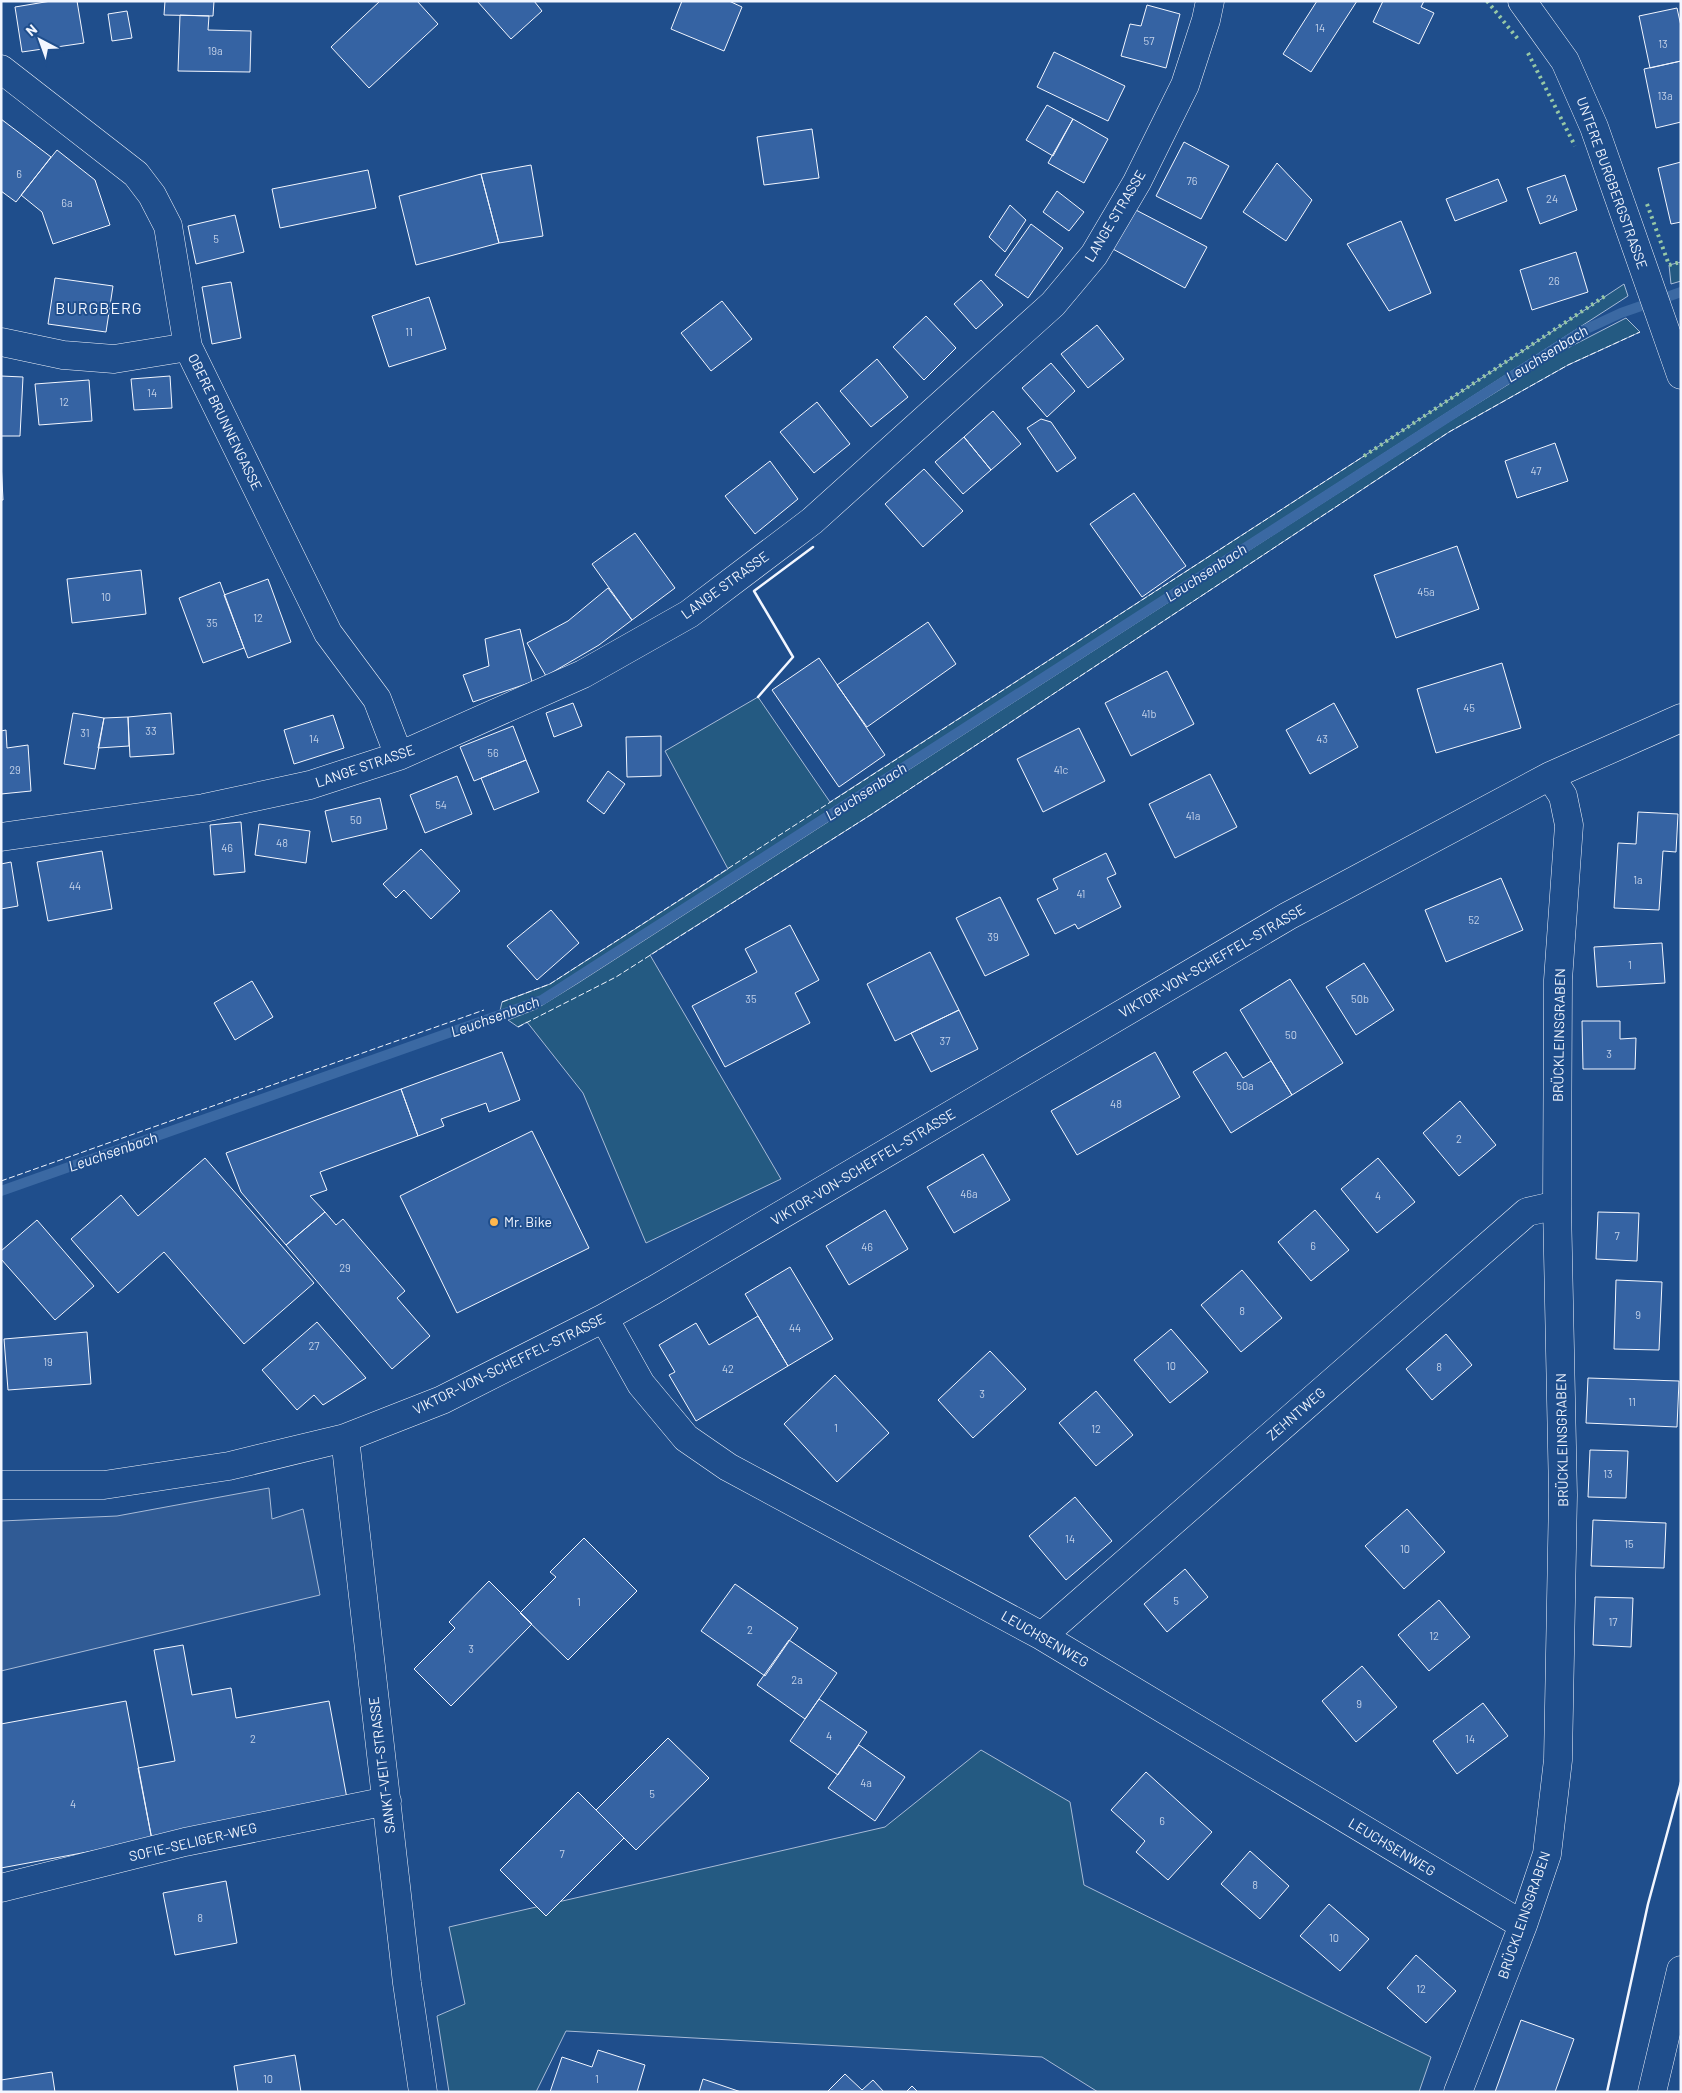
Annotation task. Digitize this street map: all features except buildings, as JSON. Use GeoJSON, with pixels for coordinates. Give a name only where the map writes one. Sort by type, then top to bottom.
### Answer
{"type":"FeatureCollection","features":[{"type":"Feature","properties":{"kind":"main road","name":"LANGE STRASSE"},"geometry":{"type":"LineString","coordinates":[[1,837],[204,808],[310,785],[399,756],[582,674],[689,614],[812,521],[1053,304],[1094,254],[1137,182],[1185,85],[1206,20],[1210,1]]}},
{"type":"Feature","properties":{"kind":"main road","name":"UNTERE BURGBERGSTRASSE"},"geometry":{"type":"LineString","coordinates":[[1522,1],[1565,61],[1594,127],[1681,375]]}},
{"type":"Feature","properties":{"kind":"main road","name":"OBERE BRUNNENGASSE"},"geometry":{"type":"LineString","coordinates":[[1,69],[136,174],[152,195],[168,226],[188,347],[328,633],[377,699],[399,756]]}},
{"type":"Feature","properties":{"kind":"main road"},"geometry":{"type":"LineString","coordinates":[[1,342],[64,355],[114,359],[188,347]]}},
{"type":"Feature","properties":{"kind":"main road","name":"VIKTOR-VON-SCHEFFEL-STRASSE"},"geometry":{"type":"LineString","coordinates":[[1,1485],[104,1484],[229,1466],[345,1438],[442,1400],[604,1318],[1288,916],[1550,776],[1681,718]]}},
{"type":"Feature","properties":{"kind":"main road","name":"BRÜCKLEINSGRABEN"},"geometry":{"type":"LineString","coordinates":[[1458,2092],[1523,1925],[1547,1854],[1558,1760],[1564,1495],[1557,1204],[1558,980],[1569,825],[1563,796],[1550,776]]}},
{"type":"Feature","properties":{"kind":"main road","name":"ZEHNTWEG"},"geometry":{"type":"LineString","coordinates":[[1042,1636],[1527,1212],[1557,1204]]}},
{"type":"Feature","properties":{"kind":"main road","name":"LEUCHSENWEG"},"geometry":{"type":"LineString","coordinates":[[604,1318],[641,1384],[686,1438],[728,1467],[1042,1636],[1523,1925]]}},
{"type":"Feature","properties":{"kind":"main road","name":"SANKT-VEIT-STRASSE"},"geometry":{"type":"LineString","coordinates":[[345,1438],[407,1983],[423,2092]]}},
{"type":"Feature","properties":{"kind":"main road","name":"SOFIE-SELIGER-WEG"},"geometry":{"type":"LineString","coordinates":[[1,1888],[185,1842],[386,1801]]}},
{"type":"Feature","properties":{"kind":"main road"},"geometry":{"type":"LineString","coordinates":[[1652,2092],[1681,1970]]}},
{"type":"Feature","properties":{"kind":"shaded area"},"geometry":{"type":"Polygon","coordinates":[[[1681,262],[1681,281],[1671,284],[1669,265],[1681,262]]]}},
{"type":"Feature","properties":{"kind":"shaded area"},"geometry":{"type":"Polygon","coordinates":[[[1624,284],[1628,296],[542,997],[500,1011],[502,1002],[550,984],[728,869],[665,751],[758,697],[830,802],[1364,456],[1624,284]]]}},
{"type":"Feature","properties":{"kind":"shaded area"},"geometry":{"type":"Polygon","coordinates":[[[1626,318],[1640,332],[1568,365],[1449,432],[872,814],[650,955],[781,1179],[646,1243],[583,1093],[527,1022],[518,1027],[508,1020],[536,1009],[578,983],[1448,422],[1560,352],[1626,318]]]}},
{"type":"Feature","properties":{"kind":"shaded area"},"geometry":{"type":"Polygon","coordinates":[[[269,1488],[272,1519],[303,1509],[320,1595],[1,1671],[1,1521],[117,1516],[269,1488]]]}},
{"type":"Feature","properties":{"kind":"shaded area"},"geometry":{"type":"Polygon","coordinates":[[[981,1750],[1070,1802],[1084,1885],[1431,2057],[1419,2092],[1098,2092],[1042,2057],[566,2031],[536,2092],[449,2092],[437,2016],[465,2004],[449,1927],[885,1827],[981,1750]]]}},
{"type":"Feature","properties":{"kind":"waterway","name":"Leuchsenbach"},"geometry":{"type":"LineString","coordinates":[[1,1191],[542,1000],[1582,331],[1621,313],[1681,292]]}},
{"type":"Feature","properties":{"kind":"hedge"},"geometry":{"type":"LineString","coordinates":[[1487,1],[1518,39]]}},
{"type":"Feature","properties":{"kind":"hedge"},"geometry":{"type":"LineString","coordinates":[[1528,53],[1575,146]]}},
{"type":"Feature","properties":{"kind":"hedge"},"geometry":{"type":"LineString","coordinates":[[1647,204],[1669,265],[1681,262]]}},
{"type":"Feature","properties":{"kind":"hedge"},"geometry":{"type":"LineString","coordinates":[[1364,456],[1605,296]]}},
{"type":"Feature","properties":{"kind":"fence"},"geometry":{"type":"LineString","coordinates":[[518,1027],[616,977],[872,814],[1449,432],[1568,365],[1640,332]]}},
{"type":"Feature","properties":{"kind":"fence"},"geometry":{"type":"LineString","coordinates":[[502,1002],[550,984],[1364,456]]}},
{"type":"Feature","properties":{"kind":"fence"},"geometry":{"type":"LineString","coordinates":[[1,1181],[484,1010]]}},
{"type":"Feature","properties":{"kind":"wall"},"geometry":{"type":"LineString","coordinates":[[758,697],[793,657],[754,591],[813,547]]}},
{"type":"Feature","properties":{"kind":"wall"},"geometry":{"type":"LineString","coordinates":[[1607,2092],[1648,1904],[1681,1782]]}},
{"type":"Feature","properties":{"kind":"place","name":"Mr. Bike"},"geometry":{"type":"Point","coordinates":[494,1222]}},
{"type":"Feature","properties":{"kind":"district","name":"BURGBERG"},"geometry":{"type":"Point","coordinates":[99,308]}}]}
